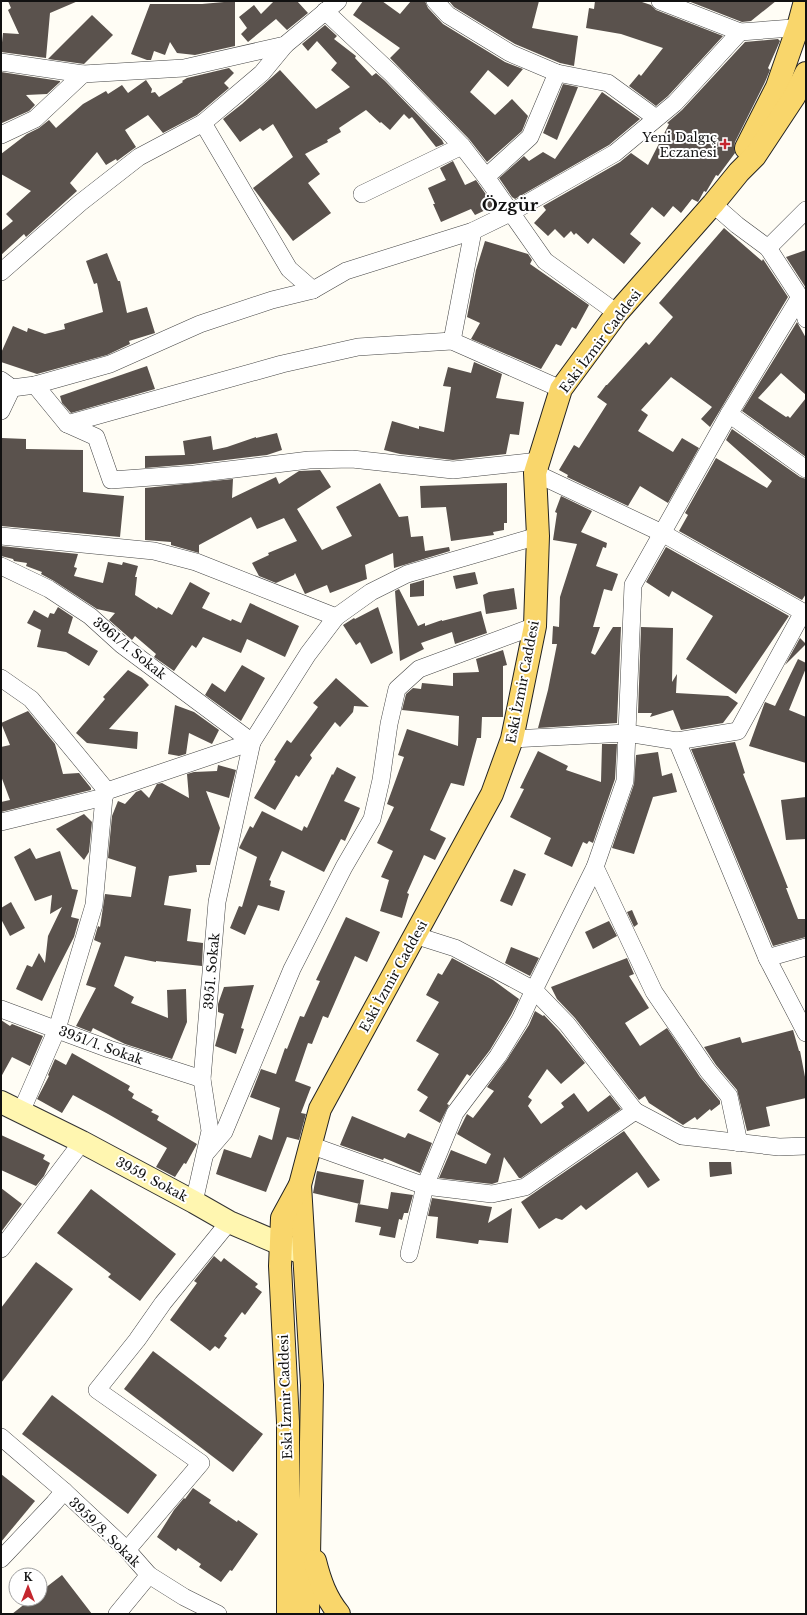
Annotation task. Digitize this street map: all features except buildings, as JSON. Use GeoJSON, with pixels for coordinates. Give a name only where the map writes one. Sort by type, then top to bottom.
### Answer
{"type":"FeatureCollection","features":[{"type":"Feature","properties":{"kind":"main road","name":"Eski İzmir Caddesi"},"geometry":{"type":"LineString","coordinates":[[739,172],[746,147],[777,87],[802,27],[805,1]]}},
{"type":"Feature","properties":{"kind":"main road","name":"Eski İzmir Caddesi"},"geometry":{"type":"LineString","coordinates":[[288,1614],[288,1422],[280,1266],[282,1218],[300,1185],[320,1109],[492,794],[512,739],[535,626],[538,536],[537,467],[561,389],[618,313],[739,172],[755,156],[794,98],[806,73]]}},
{"type":"Feature","properties":{"kind":"main road","name":"Eski İzmir Caddesi"},"geometry":{"type":"LineString","coordinates":[[300,1185],[312,1385],[308,1614]]}},
{"type":"Feature","properties":{"kind":"main road"},"geometry":{"type":"LineString","coordinates":[[309,1541],[321,1584],[331,1605],[339,1614]]}},
{"type":"Feature","properties":{"kind":"street"},"geometry":{"type":"LineString","coordinates":[[435,1],[448,15],[510,53],[557,73],[608,83],[656,118]]}},
{"type":"Feature","properties":{"kind":"street"},"geometry":{"type":"LineString","coordinates":[[660,1],[740,32],[802,27]]}},
{"type":"Feature","properties":{"kind":"street"},"geometry":{"type":"LineString","coordinates":[[1,272],[80,203],[139,157],[203,123],[262,73],[285,45],[331,6],[392,74],[462,146],[486,177],[545,261],[618,313]]}},
{"type":"Feature","properties":{"kind":"street"},"geometry":{"type":"LineString","coordinates":[[1,411],[7,384],[36,385],[110,364],[200,324],[272,300],[313,290],[346,271],[473,231],[510,213],[615,153],[675,103],[740,32]]}},
{"type":"Feature","properties":{"kind":"street"},"geometry":{"type":"LineString","coordinates":[[1,62],[83,74],[184,68],[285,45]]}},
{"type":"Feature","properties":{"kind":"street"},"geometry":{"type":"LineString","coordinates":[[486,177],[530,137],[557,73]]}},
{"type":"Feature","properties":{"kind":"street"},"geometry":{"type":"LineString","coordinates":[[1,135],[35,119],[83,74]]}},
{"type":"Feature","properties":{"kind":"street"},"geometry":{"type":"LineString","coordinates":[[203,123],[289,269],[313,290]]}},
{"type":"Feature","properties":{"kind":"street"},"geometry":{"type":"LineString","coordinates":[[362,194],[462,146]]}},
{"type":"Feature","properties":{"kind":"street"},"geometry":{"type":"LineString","coordinates":[[713,204],[738,226],[768,248],[800,297],[806,318]]}},
{"type":"Feature","properties":{"kind":"street"},"geometry":{"type":"LineString","coordinates":[[768,248],[806,210]]}},
{"type":"Feature","properties":{"kind":"street"},"geometry":{"type":"LineString","coordinates":[[452,341],[473,231]]}},
{"type":"Feature","properties":{"kind":"street"},"geometry":{"type":"LineString","coordinates":[[409,1254],[425,1186],[455,1113],[498,1056],[520,1020],[596,867],[625,781],[633,585],[729,414],[800,297]]}},
{"type":"Feature","properties":{"kind":"street"},"geometry":{"type":"LineString","coordinates":[[67,424],[282,364],[358,347],[452,341],[561,389]]}},
{"type":"Feature","properties":{"kind":"street"},"geometry":{"type":"LineString","coordinates":[[36,385],[67,424],[96,437],[111,480],[194,474],[309,460],[352,459],[453,470],[537,467],[662,533],[803,612],[738,731],[677,742],[626,733],[512,739]]}},
{"type":"Feature","properties":{"kind":"street"},"geometry":{"type":"LineString","coordinates":[[729,414],[806,469]]}},
{"type":"Feature","properties":{"kind":"street"},"geometry":{"type":"LineString","coordinates":[[1,536],[154,551],[196,562],[336,617]]}},
{"type":"Feature","properties":{"kind":"street"},"geometry":{"type":"LineString","coordinates":[[1,822],[105,794],[252,742],[308,654],[336,617],[371,592],[407,574],[538,536]]}},
{"type":"Feature","properties":{"kind":"street","name":"3961/1. Sokak"},"geometry":{"type":"LineString","coordinates":[[1,566],[49,589],[90,616],[122,645],[252,742]]}},
{"type":"Feature","properties":{"kind":"street"},"geometry":{"type":"LineString","coordinates":[[206,1154],[224,1132],[292,969],[344,867],[372,819],[382,780],[389,724],[397,689],[419,669],[535,626]]}},
{"type":"Feature","properties":{"kind":"street"},"geometry":{"type":"LineString","coordinates":[[1,678],[31,699],[105,794],[94,905],[57,1029],[20,1112]]}},
{"type":"Feature","properties":{"kind":"street","name":"3951. Sokak"},"geometry":{"type":"LineString","coordinates":[[194,1202],[210,1131],[202,1079],[217,902],[252,742]]}},
{"type":"Feature","properties":{"kind":"street"},"geometry":{"type":"LineString","coordinates":[[677,742],[767,958],[806,1033]]}},
{"type":"Feature","properties":{"kind":"street"},"geometry":{"type":"LineString","coordinates":[[596,867],[654,992],[708,1070],[729,1096],[739,1143]]}},
{"type":"Feature","properties":{"kind":"street"},"geometry":{"type":"LineString","coordinates":[[414,935],[455,948],[534,990],[566,1024],[635,1111],[682,1136],[779,1147],[806,1146]]}},
{"type":"Feature","properties":{"kind":"street"},"geometry":{"type":"LineString","coordinates":[[767,958],[806,947]]}},
{"type":"Feature","properties":{"kind":"street","name":"3951/1. Sokak"},"geometry":{"type":"LineString","coordinates":[[1,1009],[109,1049],[202,1079]]}},
{"type":"Feature","properties":{"kind":"street","name":"3959. Sokak"},"geometry":{"type":"LineString","coordinates":[[1,1102],[82,1142],[229,1222],[304,1254]]}},
{"type":"Feature","properties":{"kind":"street"},"geometry":{"type":"LineString","coordinates":[[310,1145],[425,1186],[492,1194],[525,1187],[635,1111]]}},
{"type":"Feature","properties":{"kind":"street"},"geometry":{"type":"LineString","coordinates":[[1,1249],[82,1142]]}},
{"type":"Feature","properties":{"kind":"street"},"geometry":{"type":"LineString","coordinates":[[127,1550],[201,1463],[97,1390],[137,1340],[163,1303],[229,1222]]}},
{"type":"Feature","properties":{"kind":"street","name":"3959/8. Sokak"},"geometry":{"type":"LineString","coordinates":[[1,1437],[64,1491],[127,1550],[149,1575],[184,1597],[218,1614]]}},
{"type":"Feature","properties":{"kind":"street"},"geometry":{"type":"LineString","coordinates":[[1,1560],[64,1491]]}},
{"type":"Feature","properties":{"kind":"street"},"geometry":{"type":"LineString","coordinates":[[117,1614],[149,1575]]}},
{"type":"Feature","properties":{"kind":"place","name":"Yeni Dalgıç Eczanesi"},"geometry":{"type":"Point","coordinates":[725,144]}},
{"type":"Feature","properties":{"kind":"district","name":"Özgür"},"geometry":{"type":"Point","coordinates":[510,205]}}]}
